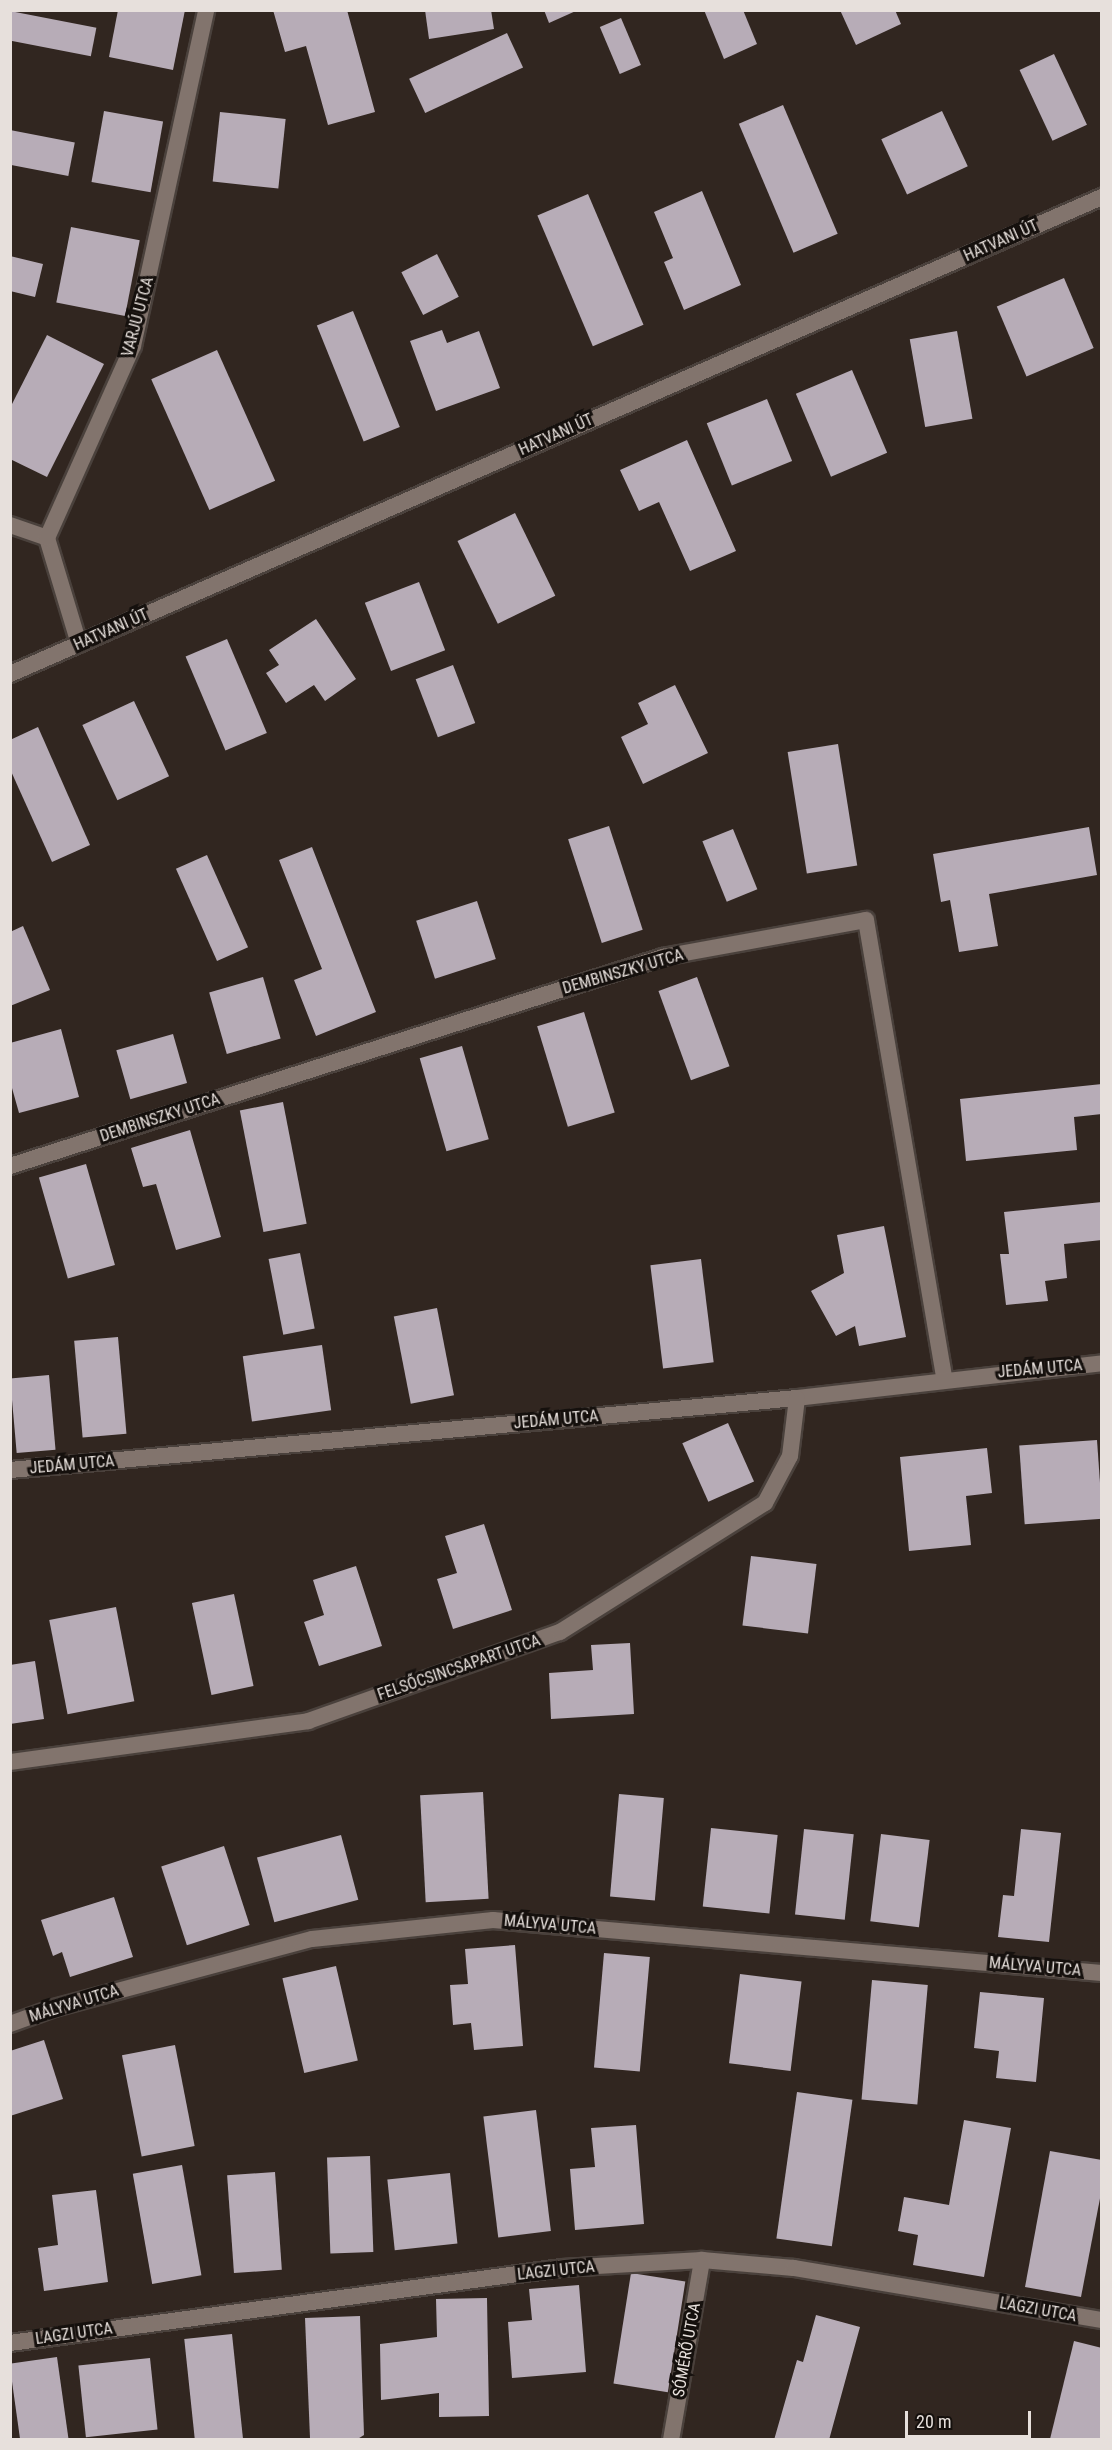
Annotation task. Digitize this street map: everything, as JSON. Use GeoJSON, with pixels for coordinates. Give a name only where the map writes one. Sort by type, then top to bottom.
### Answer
{"type":"FeatureCollection","features":[{"type":"Feature","properties":{"kind":"street","name":"VARJÚ UTCA"},"geometry":{"type":"LineString","coordinates":[[47,538],[133,346],[206,10]]}},
{"type":"Feature","properties":{"kind":"street","name":"HATVANI ÚT"},"geometry":{"type":"LineString","coordinates":[[10,674],[1101,197]]}},
{"type":"Feature","properties":{"kind":"street"},"geometry":{"type":"LineString","coordinates":[[10,525],[47,538],[79,644]]}},
{"type":"Feature","properties":{"kind":"street","name":"DEMBINSZKY UTCA"},"geometry":{"type":"LineString","coordinates":[[10,1166],[663,957],[866,920],[944,1378]]}},
{"type":"Feature","properties":{"kind":"street","name":"JEDÁM UTCA"},"geometry":{"type":"LineString","coordinates":[[10,1470],[797,1398],[944,1378],[1101,1363]]}},
{"type":"Feature","properties":{"kind":"street","name":"FELSŐCSINCSAPART UTCA"},"geometry":{"type":"LineString","coordinates":[[10,1762],[308,1721],[560,1632],[765,1503],[790,1456],[797,1398]]}},
{"type":"Feature","properties":{"kind":"street","name":"MÁLYVA UTCA"},"geometry":{"type":"LineString","coordinates":[[10,2024],[54,2007],[312,1939],[493,1920],[1101,1973]]}},
{"type":"Feature","properties":{"kind":"street","name":"LAGZI UTCA"},"geometry":{"type":"LineString","coordinates":[[10,2343],[562,2268],[702,2260],[794,2268],[1101,2320]]}},
{"type":"Feature","properties":{"kind":"street","name":"SÓMÉRŐ UTCA"},"geometry":{"type":"LineString","coordinates":[[671,2439],[702,2260]]}},
{"type":"Feature","properties":{"kind":"building"},"geometry":{"type":"Polygon","coordinates":[[[118,10],[185,10],[173,70],[109,57],[118,10]]]}},
{"type":"Feature","properties":{"kind":"building"},"geometry":{"type":"Polygon","coordinates":[[[273,10],[347,10],[375,112],[328,125],[306,46],[285,52],[273,10]]]}},
{"type":"Feature","properties":{"kind":"building"},"geometry":{"type":"Polygon","coordinates":[[[425,10],[491,10],[494,29],[429,39],[425,10]]]}},
{"type":"Feature","properties":{"kind":"building"},"geometry":{"type":"Polygon","coordinates":[[[544,10],[578,10],[549,23],[544,10]]]}},
{"type":"Feature","properties":{"kind":"building"},"geometry":{"type":"Polygon","coordinates":[[[704,10],[743,10],[757,44],[724,59],[704,10]]]}},
{"type":"Feature","properties":{"kind":"building"},"geometry":{"type":"Polygon","coordinates":[[[840,10],[895,10],[901,24],[856,45],[840,10]]]}},
{"type":"Feature","properties":{"kind":"building"},"geometry":{"type":"Polygon","coordinates":[[[10,11],[96,28],[91,56],[10,41],[10,11]]]}},
{"type":"Feature","properties":{"kind":"building"},"geometry":{"type":"Polygon","coordinates":[[[621,18],[641,65],[620,74],[600,27],[621,18]]]}},
{"type":"Feature","properties":{"kind":"building"},"geometry":{"type":"Polygon","coordinates":[[[507,33],[523,67],[425,113],[409,79],[507,33]]]}},
{"type":"Feature","properties":{"kind":"building"},"geometry":{"type":"Polygon","coordinates":[[[1054,54],[1087,125],[1053,141],[1020,70],[1054,54]]]}},
{"type":"Feature","properties":{"kind":"building"},"geometry":{"type":"Polygon","coordinates":[[[783,105],[838,234],[794,253],[739,124],[783,105]]]}},
{"type":"Feature","properties":{"kind":"building"},"geometry":{"type":"Polygon","coordinates":[[[104,111],[163,121],[151,192],[91,182],[104,111]]]}},
{"type":"Feature","properties":{"kind":"building"},"geometry":{"type":"Polygon","coordinates":[[[942,111],[968,166],[907,195],[881,139],[942,111]]]}},
{"type":"Feature","properties":{"kind":"building"},"geometry":{"type":"Polygon","coordinates":[[[220,112],[286,119],[278,189],[213,182],[220,112]]]}},
{"type":"Feature","properties":{"kind":"building"},"geometry":{"type":"Polygon","coordinates":[[[10,130],[75,143],[68,176],[10,165],[10,130]]]}},
{"type":"Feature","properties":{"kind":"building"},"geometry":{"type":"Polygon","coordinates":[[[702,191],[741,285],[684,310],[664,262],[673,258],[654,212],[702,191]]]}},
{"type":"Feature","properties":{"kind":"building"},"geometry":{"type":"Polygon","coordinates":[[[588,194],[643,325],[593,346],[537,215],[588,194]]]}},
{"type":"Feature","properties":{"kind":"building"},"geometry":{"type":"Polygon","coordinates":[[[71,227],[140,240],[125,316],[56,303],[71,227]]]}},
{"type":"Feature","properties":{"kind":"building"},"geometry":{"type":"Polygon","coordinates":[[[437,254],[459,297],[423,315],[401,272],[437,254]]]}},
{"type":"Feature","properties":{"kind":"building"},"geometry":{"type":"Polygon","coordinates":[[[10,256],[43,264],[35,297],[10,291],[10,256]]]}},
{"type":"Feature","properties":{"kind":"building"},"geometry":{"type":"Polygon","coordinates":[[[1064,278],[1094,348],[1026,376],[997,307],[1064,278]]]}},
{"type":"Feature","properties":{"kind":"building"},"geometry":{"type":"Polygon","coordinates":[[[353,311],[400,427],[364,442],[317,326],[353,311]]]}},
{"type":"Feature","properties":{"kind":"building"},"geometry":{"type":"Polygon","coordinates":[[[442,330],[447,343],[479,331],[500,388],[436,411],[410,341],[442,330]]]}},
{"type":"Feature","properties":{"kind":"building"},"geometry":{"type":"Polygon","coordinates":[[[957,331],[972,419],[925,427],[910,339],[957,331]]]}},
{"type":"Feature","properties":{"kind":"building"},"geometry":{"type":"Polygon","coordinates":[[[47,335],[104,364],[47,477],[10,459],[10,408],[47,335]]]}},
{"type":"Feature","properties":{"kind":"building"},"geometry":{"type":"Polygon","coordinates":[[[217,350],[275,481],[209,510],[151,379],[217,350]]]}},
{"type":"Feature","properties":{"kind":"building"},"geometry":{"type":"Polygon","coordinates":[[[852,370],[887,453],[831,477],[796,394],[852,370]]]}},
{"type":"Feature","properties":{"kind":"building"},"geometry":{"type":"Polygon","coordinates":[[[767,399],[792,461],[732,485],[707,423],[767,399]]]}},
{"type":"Feature","properties":{"kind":"building"},"geometry":{"type":"Polygon","coordinates":[[[687,440],[736,551],[690,571],[659,502],[639,511],[620,470],[687,440]]]}},
{"type":"Feature","properties":{"kind":"building"},"geometry":{"type":"Polygon","coordinates":[[[515,513],[555,596],[498,624],[457,541],[515,513]]]}},
{"type":"Feature","properties":{"kind":"building"},"geometry":{"type":"Polygon","coordinates":[[[419,582],[445,650],[391,671],[365,603],[419,582]]]}},
{"type":"Feature","properties":{"kind":"building"},"geometry":{"type":"Polygon","coordinates":[[[316,619],[356,679],[325,701],[314,685],[286,703],[266,673],[279,665],[269,650],[316,619]]]}},
{"type":"Feature","properties":{"kind":"building"},"geometry":{"type":"Polygon","coordinates":[[[227,639],[267,733],[225,750],[186,657],[227,639]]]}},
{"type":"Feature","properties":{"kind":"building"},"geometry":{"type":"Polygon","coordinates":[[[453,665],[475,723],[438,737],[416,679],[453,665]]]}},
{"type":"Feature","properties":{"kind":"building"},"geometry":{"type":"Polygon","coordinates":[[[675,685],[708,753],[643,784],[621,737],[648,724],[638,703],[675,685]]]}},
{"type":"Feature","properties":{"kind":"building"},"geometry":{"type":"Polygon","coordinates":[[[134,701],[169,776],[117,800],[82,725],[134,701]]]}},
{"type":"Feature","properties":{"kind":"building"},"geometry":{"type":"Polygon","coordinates":[[[38,727],[90,845],[52,862],[10,769],[10,740],[38,727]]]}},
{"type":"Feature","properties":{"kind":"building"},"geometry":{"type":"Polygon","coordinates":[[[838,744],[857,865],[807,873],[788,752],[838,744]]]}},
{"type":"Feature","properties":{"kind":"building"},"geometry":{"type":"Polygon","coordinates":[[[609,826],[643,930],[602,943],[568,839],[609,826]]]}},
{"type":"Feature","properties":{"kind":"building"},"geometry":{"type":"Polygon","coordinates":[[[1089,827],[1097,875],[989,894],[998,946],[959,952],[950,900],[941,902],[933,854],[1089,827]]]}},
{"type":"Feature","properties":{"kind":"building"},"geometry":{"type":"Polygon","coordinates":[[[733,829],[757,889],[727,902],[702,841],[733,829]]]}},
{"type":"Feature","properties":{"kind":"building"},"geometry":{"type":"Polygon","coordinates":[[[312,847],[376,1012],[316,1036],[294,980],[322,969],[279,860],[312,847]]]}},
{"type":"Feature","properties":{"kind":"building"},"geometry":{"type":"Polygon","coordinates":[[[207,855],[248,947],[217,961],[176,869],[207,855]]]}},
{"type":"Feature","properties":{"kind":"building"},"geometry":{"type":"Polygon","coordinates":[[[477,901],[496,959],[435,979],[416,921],[477,901]]]}},
{"type":"Feature","properties":{"kind":"building"},"geometry":{"type":"Polygon","coordinates":[[[23,926],[50,990],[10,1006],[10,932],[23,926]]]}},
{"type":"Feature","properties":{"kind":"building"},"geometry":{"type":"Polygon","coordinates":[[[263,977],[281,1039],[227,1054],[209,992],[263,977]]]}},
{"type":"Feature","properties":{"kind":"building"},"geometry":{"type":"Polygon","coordinates":[[[697,977],[729,1066],[691,1080],[658,991],[697,977]]]}},
{"type":"Feature","properties":{"kind":"building"},"geometry":{"type":"Polygon","coordinates":[[[584,1012],[615,1112],[568,1127],[537,1026],[584,1012]]]}},
{"type":"Feature","properties":{"kind":"building"},"geometry":{"type":"Polygon","coordinates":[[[61,1029],[79,1097],[19,1113],[10,1081],[10,1043],[61,1029]]]}},
{"type":"Feature","properties":{"kind":"building"},"geometry":{"type":"Polygon","coordinates":[[[173,1034],[187,1083],[130,1099],[116,1050],[173,1034]]]}},
{"type":"Feature","properties":{"kind":"building"},"geometry":{"type":"Polygon","coordinates":[[[462,1046],[489,1139],[446,1151],[420,1058],[462,1046]]]}},
{"type":"Feature","properties":{"kind":"building"},"geometry":{"type":"Polygon","coordinates":[[[1102,1084],[1102,1114],[1074,1117],[1077,1150],[966,1161],[960,1099],[1102,1084]]]}},
{"type":"Feature","properties":{"kind":"building"},"geometry":{"type":"Polygon","coordinates":[[[283,1102],[307,1224],[263,1232],[240,1110],[283,1102]]]}},
{"type":"Feature","properties":{"kind":"building"},"geometry":{"type":"Polygon","coordinates":[[[190,1130],[221,1237],[176,1250],[156,1184],[143,1187],[131,1148],[190,1130]]]}},
{"type":"Feature","properties":{"kind":"building"},"geometry":{"type":"Polygon","coordinates":[[[86,1164],[115,1265],[68,1278],[39,1178],[86,1164]]]}},
{"type":"Feature","properties":{"kind":"building"},"geometry":{"type":"Polygon","coordinates":[[[1102,1202],[1102,1240],[1064,1244],[1067,1278],[1045,1281],[1048,1301],[1006,1305],[1000,1254],[1009,1254],[1004,1212],[1102,1202]]]}},
{"type":"Feature","properties":{"kind":"building"},"geometry":{"type":"Polygon","coordinates":[[[884,1226],[906,1337],[859,1346],[855,1326],[836,1336],[811,1291],[844,1273],[837,1235],[884,1226]]]}},
{"type":"Feature","properties":{"kind":"building"},"geometry":{"type":"Polygon","coordinates":[[[300,1253],[315,1329],[283,1335],[269,1259],[300,1253]]]}},
{"type":"Feature","properties":{"kind":"building"},"geometry":{"type":"Polygon","coordinates":[[[701,1259],[714,1362],[663,1368],[650,1265],[701,1259]]]}},
{"type":"Feature","properties":{"kind":"building"},"geometry":{"type":"Polygon","coordinates":[[[437,1308],[454,1395],[411,1404],[394,1316],[437,1308]]]}},
{"type":"Feature","properties":{"kind":"building"},"geometry":{"type":"Polygon","coordinates":[[[118,1337],[126,1434],[83,1437],[74,1341],[118,1337]]]}},
{"type":"Feature","properties":{"kind":"building"},"geometry":{"type":"Polygon","coordinates":[[[322,1345],[331,1410],[252,1421],[243,1356],[322,1345]]]}},
{"type":"Feature","properties":{"kind":"building"},"geometry":{"type":"Polygon","coordinates":[[[49,1375],[56,1450],[17,1453],[10,1378],[49,1375]]]}},
{"type":"Feature","properties":{"kind":"building"},"geometry":{"type":"Polygon","coordinates":[[[728,1423],[754,1481],[708,1502],[682,1443],[728,1423]]]}},
{"type":"Feature","properties":{"kind":"building"},"geometry":{"type":"Polygon","coordinates":[[[1097,1440],[1102,1519],[1025,1524],[1019,1445],[1097,1440]]]}},
{"type":"Feature","properties":{"kind":"building"},"geometry":{"type":"Polygon","coordinates":[[[987,1448],[992,1493],[966,1496],[971,1545],[909,1551],[900,1457],[987,1448]]]}},
{"type":"Feature","properties":{"kind":"building"},"geometry":{"type":"Polygon","coordinates":[[[484,1524],[512,1610],[453,1629],[437,1579],[457,1573],[445,1536],[484,1524]]]}},
{"type":"Feature","properties":{"kind":"building"},"geometry":{"type":"Polygon","coordinates":[[[751,1556],[817,1564],[808,1634],[742,1625],[751,1556]]]}},
{"type":"Feature","properties":{"kind":"building"},"geometry":{"type":"Polygon","coordinates":[[[356,1566],[382,1646],[319,1666],[304,1622],[324,1615],[313,1580],[356,1566]]]}},
{"type":"Feature","properties":{"kind":"building"},"geometry":{"type":"Polygon","coordinates":[[[234,1594],[254,1686],[211,1695],[192,1603],[234,1594]]]}},
{"type":"Feature","properties":{"kind":"building"},"geometry":{"type":"Polygon","coordinates":[[[116,1607],[134,1701],[68,1714],[49,1620],[116,1607]]]}},
{"type":"Feature","properties":{"kind":"building"},"geometry":{"type":"Polygon","coordinates":[[[630,1643],[634,1714],[551,1719],[549,1673],[593,1670],[591,1645],[630,1643]]]}},
{"type":"Feature","properties":{"kind":"building"},"geometry":{"type":"Polygon","coordinates":[[[35,1661],[44,1719],[10,1724],[10,1665],[35,1661]]]}},
{"type":"Feature","properties":{"kind":"building"},"geometry":{"type":"Polygon","coordinates":[[[483,1792],[489,1899],[426,1902],[420,1795],[483,1792]]]}},
{"type":"Feature","properties":{"kind":"building"},"geometry":{"type":"Polygon","coordinates":[[[619,1794],[664,1798],[655,1901],[610,1897],[619,1794]]]}},
{"type":"Feature","properties":{"kind":"building"},"geometry":{"type":"Polygon","coordinates":[[[711,1828],[778,1835],[769,1914],[703,1907],[711,1828]]]}},
{"type":"Feature","properties":{"kind":"building"},"geometry":{"type":"Polygon","coordinates":[[[804,1829],[854,1834],[845,1920],[795,1915],[804,1829]]]}},
{"type":"Feature","properties":{"kind":"building"},"geometry":{"type":"Polygon","coordinates":[[[1021,1829],[1061,1833],[1049,1942],[998,1937],[1003,1895],[1014,1896],[1021,1829]]]}},
{"type":"Feature","properties":{"kind":"building"},"geometry":{"type":"Polygon","coordinates":[[[881,1834],[930,1840],[919,1927],[870,1921],[881,1834]]]}},
{"type":"Feature","properties":{"kind":"building"},"geometry":{"type":"Polygon","coordinates":[[[341,1835],[358,1900],[274,1922],[257,1858],[341,1835]]]}},
{"type":"Feature","properties":{"kind":"building"},"geometry":{"type":"Polygon","coordinates":[[[224,1846],[250,1925],[187,1945],[161,1866],[224,1846]]]}},
{"type":"Feature","properties":{"kind":"building"},"geometry":{"type":"Polygon","coordinates":[[[114,1897],[133,1957],[70,1977],[62,1952],[53,1956],[41,1920],[114,1897]]]}},
{"type":"Feature","properties":{"kind":"building"},"geometry":{"type":"Polygon","coordinates":[[[515,1945],[523,2046],[474,2050],[471,2023],[453,2025],[450,1985],[468,1984],[465,1949],[515,1945]]]}},
{"type":"Feature","properties":{"kind":"building"},"geometry":{"type":"Polygon","coordinates":[[[604,1953],[650,1957],[640,2072],[594,2068],[604,1953]]]}},
{"type":"Feature","properties":{"kind":"building"},"geometry":{"type":"Polygon","coordinates":[[[336,1966],[358,2061],[304,2073],[282,1978],[336,1966]]]}},
{"type":"Feature","properties":{"kind":"building"},"geometry":{"type":"Polygon","coordinates":[[[740,1974],[802,1982],[791,2071],[729,2063],[740,1974]]]}},
{"type":"Feature","properties":{"kind":"building"},"geometry":{"type":"Polygon","coordinates":[[[872,1980],[928,1985],[917,2104],[862,2100],[872,1980]]]}},
{"type":"Feature","properties":{"kind":"building"},"geometry":{"type":"Polygon","coordinates":[[[980,1992],[1044,1998],[1036,2082],[996,2078],[999,2051],[974,2048],[980,1992]]]}},
{"type":"Feature","properties":{"kind":"building"},"geometry":{"type":"Polygon","coordinates":[[[44,2040],[63,2099],[10,2116],[10,2051],[44,2040]]]}},
{"type":"Feature","properties":{"kind":"building"},"geometry":{"type":"Polygon","coordinates":[[[175,2045],[195,2146],[142,2156],[122,2055],[175,2045]]]}},
{"type":"Feature","properties":{"kind":"building"},"geometry":{"type":"Polygon","coordinates":[[[797,2092],[852,2100],[832,2246],[776,2239],[797,2092]]]}},
{"type":"Feature","properties":{"kind":"building"},"geometry":{"type":"Polygon","coordinates":[[[536,2110],[551,2231],[498,2238],[483,2116],[536,2110]]]}},
{"type":"Feature","properties":{"kind":"building"},"geometry":{"type":"Polygon","coordinates":[[[964,2120],[1011,2128],[984,2277],[913,2265],[918,2235],[898,2231],[904,2197],[949,2205],[964,2120]]]}},
{"type":"Feature","properties":{"kind":"building"},"geometry":{"type":"Polygon","coordinates":[[[636,2125],[644,2224],[575,2230],[570,2169],[595,2167],[591,2128],[636,2125]]]}},
{"type":"Feature","properties":{"kind":"building"},"geometry":{"type":"Polygon","coordinates":[[[1050,2151],[1102,2160],[1102,2188],[1081,2297],[1025,2287],[1050,2151]]]}},
{"type":"Feature","properties":{"kind":"building"},"geometry":{"type":"Polygon","coordinates":[[[370,2156],[373,2252],[330,2253],[327,2158],[370,2156]]]}},
{"type":"Feature","properties":{"kind":"building"},"geometry":{"type":"Polygon","coordinates":[[[182,2165],[201,2275],[152,2284],[133,2174],[182,2165]]]}},
{"type":"Feature","properties":{"kind":"building"},"geometry":{"type":"Polygon","coordinates":[[[275,2172],[282,2270],[234,2273],[227,2175],[275,2172]]]}},
{"type":"Feature","properties":{"kind":"building"},"geometry":{"type":"Polygon","coordinates":[[[450,2173],[457,2244],[395,2250],[387,2180],[450,2173]]]}},
{"type":"Feature","properties":{"kind":"building"},"geometry":{"type":"Polygon","coordinates":[[[96,2190],[108,2282],[44,2291],[38,2248],[58,2245],[52,2195],[96,2190]]]}},
{"type":"Feature","properties":{"kind":"building"},"geometry":{"type":"Polygon","coordinates":[[[631,2273],[685,2282],[668,2392],[613,2384],[631,2273]]]}},
{"type":"Feature","properties":{"kind":"building"},"geometry":{"type":"Polygon","coordinates":[[[579,2285],[586,2372],[512,2378],[508,2322],[532,2320],[529,2289],[579,2285]]]}},
{"type":"Feature","properties":{"kind":"building"},"geometry":{"type":"Polygon","coordinates":[[[487,2298],[489,2416],[439,2417],[439,2393],[381,2400],[380,2344],[437,2337],[436,2299],[487,2298]]]}},
{"type":"Feature","properties":{"kind":"building"},"geometry":{"type":"Polygon","coordinates":[[[816,2315],[860,2327],[829,2440],[774,2440],[797,2360],[803,2362],[816,2315]]]}},
{"type":"Feature","properties":{"kind":"building"},"geometry":{"type":"Polygon","coordinates":[[[360,2316],[364,2435],[356,2440],[310,2438],[305,2318],[360,2316]]]}},
{"type":"Feature","properties":{"kind":"building"},"geometry":{"type":"Polygon","coordinates":[[[232,2334],[243,2440],[195,2440],[184,2339],[232,2334]]]}},
{"type":"Feature","properties":{"kind":"building"},"geometry":{"type":"Polygon","coordinates":[[[1074,2341],[1102,2348],[1102,2440],[1050,2439],[1074,2341]]]}},
{"type":"Feature","properties":{"kind":"building"},"geometry":{"type":"Polygon","coordinates":[[[57,2357],[69,2440],[20,2440],[10,2364],[57,2357]]]}},
{"type":"Feature","properties":{"kind":"building"},"geometry":{"type":"Polygon","coordinates":[[[150,2358],[158,2430],[86,2437],[78,2366],[150,2358]]]}}]}
